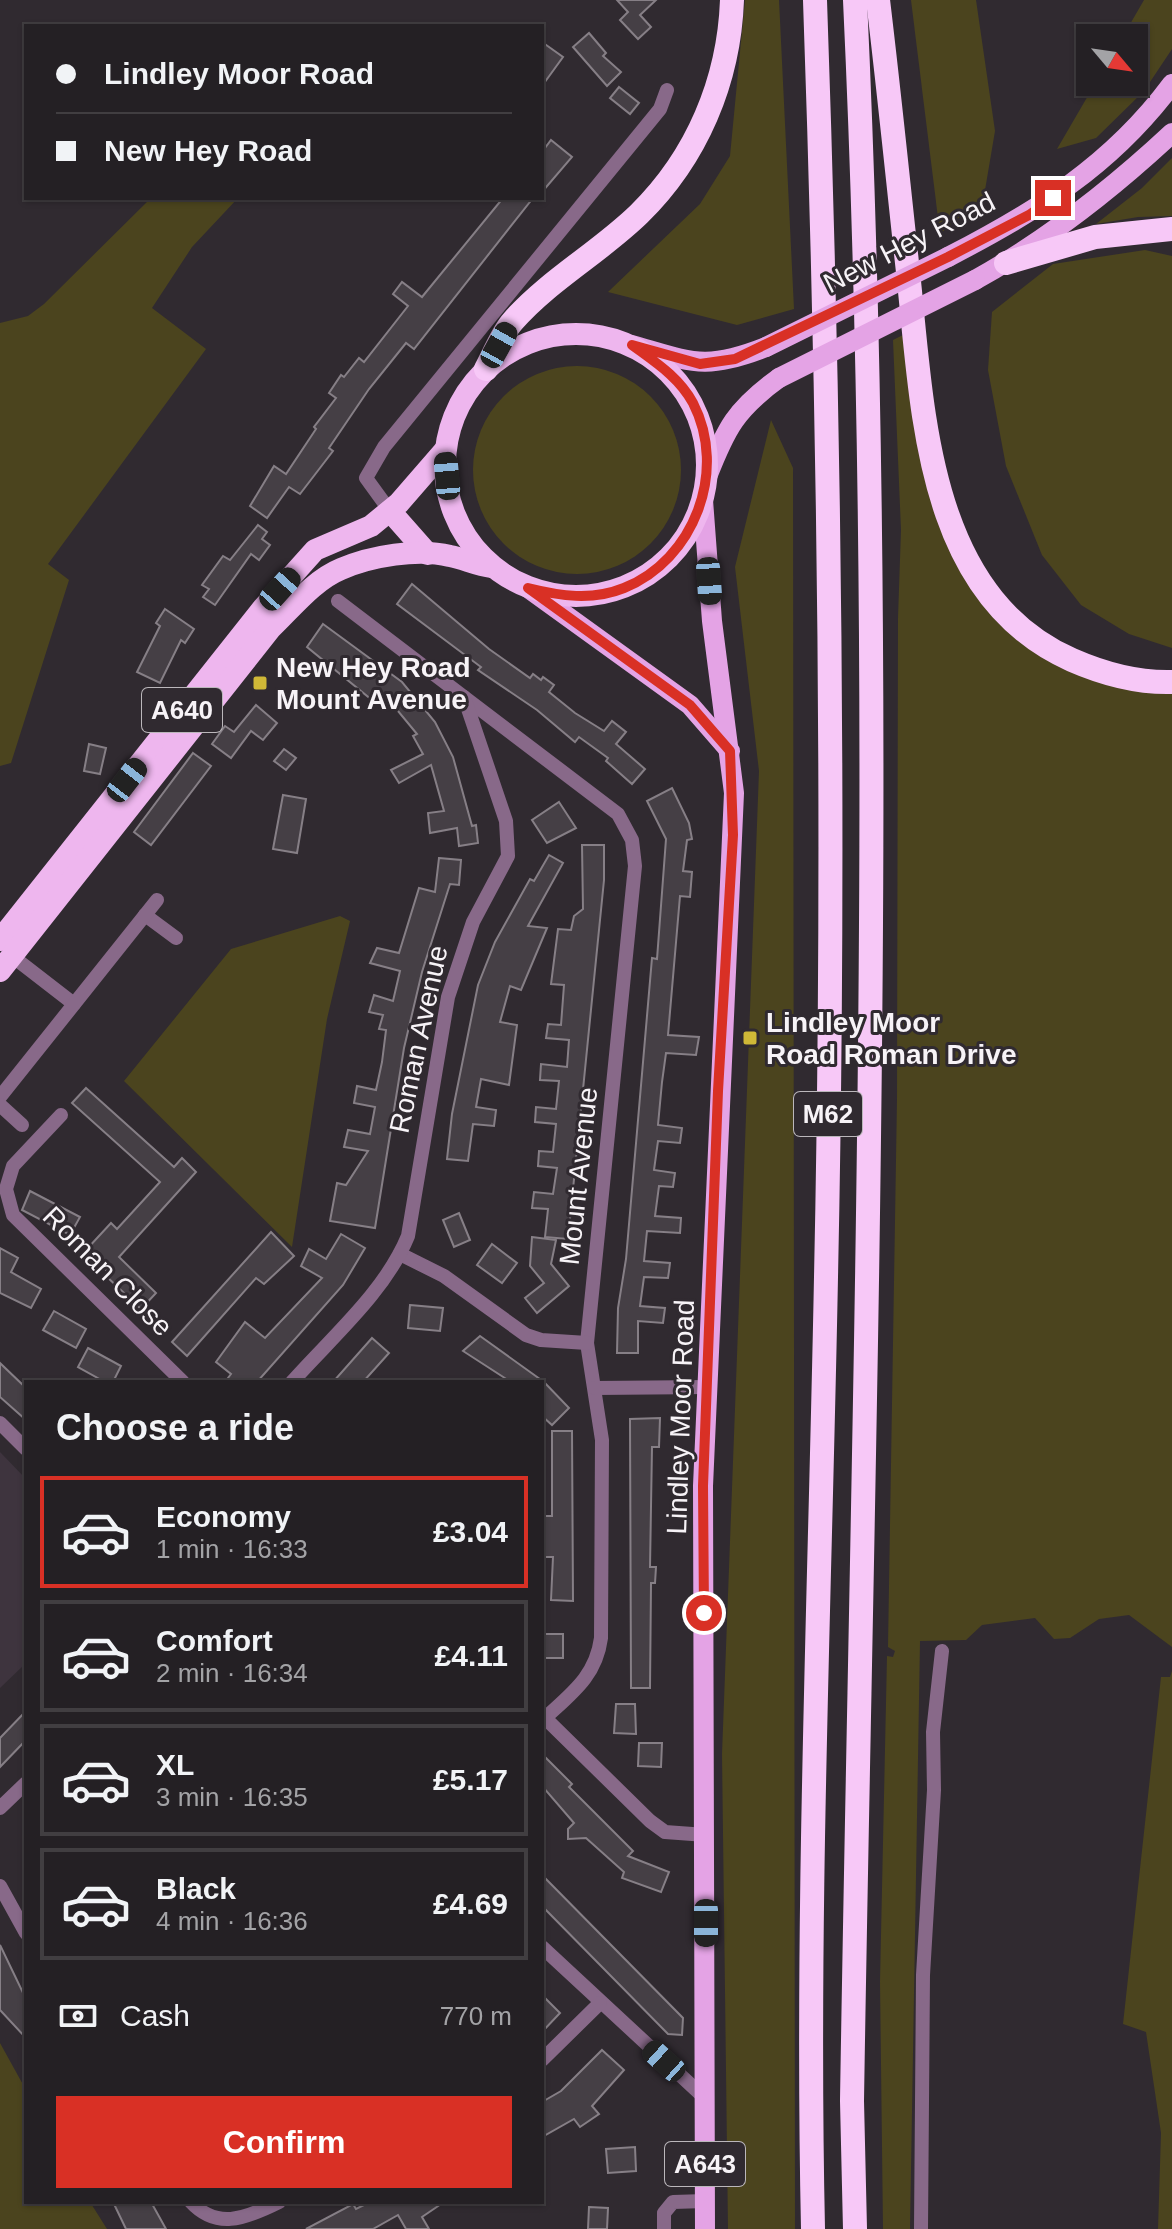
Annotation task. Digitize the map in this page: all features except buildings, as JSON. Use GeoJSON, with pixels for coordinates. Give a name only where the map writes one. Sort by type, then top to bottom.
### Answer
{"type":"FeatureCollection","features":[{"type":"Feature","properties":{"kind":"highway"},"geometry":{"type":"LineString","coordinates":[[486,369],[512,322],[639,214],[669,181],[696,140],[715,96],[725,57],[732,0]]}},
{"type":"Feature","properties":{"kind":"highway","name":"M62"},"geometry":{"type":"LineString","coordinates":[[813,2229],[812,1842],[826,1274],[831,840],[827,384],[815,0]]}},
{"type":"Feature","properties":{"kind":"highway","name":"M62"},"geometry":{"type":"LineString","coordinates":[[855,0],[866,392],[872,791],[852,2101],[855,2229]]}},
{"type":"Feature","properties":{"kind":"highway"},"geometry":{"type":"LineString","coordinates":[[878,0],[925,430],[948,518],[970,566],[993,598],[1030,636],[1087,667],[1119,677],[1172,682]]}},
{"type":"Feature","properties":{"kind":"highway"},"geometry":{"type":"LineString","coordinates":[[1006,263],[1095,237],[1172,229]]}},
{"type":"Feature","properties":{"kind":"highway","name":"A640"},"geometry":{"type":"LineString","coordinates":[[4,956],[271,628],[318,583],[341,569],[383,558],[428,554],[492,567],[528,588],[560,596],[591,596],[624,588],[656,569],[686,538],[703,500],[707,477],[706,442],[693,404],[673,375],[632,345],[597,334],[562,333],[529,342],[486,369],[466,392],[453,417],[445,450],[450,503],[458,525],[492,567]]}},
{"type":"Feature","properties":{"kind":"highway","name":"A640"},"geometry":{"type":"LineString","coordinates":[[4,956],[69,854],[263,608],[315,550],[371,526],[390,511],[445,450]]}},
{"type":"Feature","properties":{"kind":"highway"},"geometry":{"type":"LineString","coordinates":[[390,511],[428,554]]}},
{"type":"Feature","properties":{"kind":"main road","name":"New Hey Road"},"geometry":{"type":"LineString","coordinates":[[632,345],[700,364],[735,359],[766,347],[1029,215],[1101,162],[1154,109],[1172,84]]}},
{"type":"Feature","properties":{"kind":"main road","name":"A640"},"geometry":{"type":"LineString","coordinates":[[707,477],[724,434],[748,401],[779,378],[1006,263],[1120,182],[1172,133]]}},
{"type":"Feature","properties":{"kind":"main road","name":"Lindley Moor Road"},"geometry":{"type":"LineString","coordinates":[[703,500],[712,621],[730,751],[733,835],[718,1091],[703,1486],[705,2229]]}},
{"type":"Feature","properties":{"kind":"main road"},"geometry":{"type":"LineString","coordinates":[[528,588],[690,705],[730,751]]}},
{"type":"Feature","properties":{"kind":"street"},"geometry":{"type":"LineString","coordinates":[[390,511],[366,478],[384,447],[660,109],[667,90]]}},
{"type":"Feature","properties":{"kind":"street"},"geometry":{"type":"LineString","coordinates":[[338,601],[464,697]]}},
{"type":"Feature","properties":{"kind":"street","name":"Roman Avenue"},"geometry":{"type":"LineString","coordinates":[[294,1380],[386,1276],[408,1236],[448,997],[473,922],[508,856],[506,821],[464,697]]}},
{"type":"Feature","properties":{"kind":"street","name":"Mount Avenue"},"geometry":{"type":"LineString","coordinates":[[464,697],[618,814],[632,840],[633,882],[587,1343],[602,1440],[598,1659],[590,1676],[544,1716]]}},
{"type":"Feature","properties":{"kind":"street"},"geometry":{"type":"LineString","coordinates":[[0,926],[69,854]]}},
{"type":"Feature","properties":{"kind":"street"},"geometry":{"type":"LineString","coordinates":[[0,1097],[157,900]]}},
{"type":"Feature","properties":{"kind":"street"},"geometry":{"type":"LineString","coordinates":[[145,915],[176,938]]}},
{"type":"Feature","properties":{"kind":"street"},"geometry":{"type":"LineString","coordinates":[[4,956],[74,1004]]}},
{"type":"Feature","properties":{"kind":"street"},"geometry":{"type":"LineString","coordinates":[[0,1105],[22,1125]]}},
{"type":"Feature","properties":{"kind":"street","name":"Roman Close"},"geometry":{"type":"LineString","coordinates":[[61,1115],[13,1166],[6,1189],[13,1215],[181,1380]]}},
{"type":"Feature","properties":{"kind":"street"},"geometry":{"type":"LineString","coordinates":[[400,1254],[444,1276],[526,1335],[541,1340],[587,1343]]}},
{"type":"Feature","properties":{"kind":"street"},"geometry":{"type":"LineString","coordinates":[[595,1388],[708,1387]]}},
{"type":"Feature","properties":{"kind":"street"},"geometry":{"type":"LineString","coordinates":[[0,1423],[24,1447]]}},
{"type":"Feature","properties":{"kind":"street"},"geometry":{"type":"LineString","coordinates":[[921,2229],[923,1975],[934,1790],[933,1732],[942,1651]]}},
{"type":"Feature","properties":{"kind":"street"},"geometry":{"type":"LineString","coordinates":[[544,1716],[650,1821],[665,1832],[706,1835]]}},
{"type":"Feature","properties":{"kind":"street"},"geometry":{"type":"LineString","coordinates":[[0,1808],[24,1785]]}},
{"type":"Feature","properties":{"kind":"street"},"geometry":{"type":"LineString","coordinates":[[0,1886],[24,1929]]}},
{"type":"Feature","properties":{"kind":"street"},"geometry":{"type":"LineString","coordinates":[[544,1949],[706,2099]]}},
{"type":"Feature","properties":{"kind":"street"},"geometry":{"type":"LineString","coordinates":[[544,2058],[600,2003]]}},
{"type":"Feature","properties":{"kind":"street"},"geometry":{"type":"LineString","coordinates":[[664,2229],[664,2213],[673,2202],[705,2201]]}},
{"type":"Feature","properties":{"kind":"street"},"geometry":{"type":"LineString","coordinates":[[192,2204],[202,2221],[214,2228],[230,2227],[275,2204]]}},
{"type":"Feature","properties":{"kind":"shaded area"},"geometry":{"type":"Polygon","coordinates":[[[745,0],[779,0],[794,309],[737,325],[608,292],[700,204],[730,156],[745,0]]]}},
{"type":"Feature","properties":{"kind":"shaded area"},"geometry":{"type":"Polygon","coordinates":[[[911,0],[976,0],[995,131],[984,196],[940,234],[911,0]]]}},
{"type":"Feature","properties":{"kind":"shaded area"},"geometry":{"type":"Polygon","coordinates":[[[1144,0],[1172,0],[1172,49],[1148,85],[1148,24],[1130,24],[1144,0]]]}},
{"type":"Feature","properties":{"kind":"shaded area"},"geometry":{"type":"Polygon","coordinates":[[[1088,96],[1139,96],[1096,138],[1057,149],[1088,96]]]}},
{"type":"Feature","properties":{"kind":"shaded area"},"geometry":{"type":"Polygon","coordinates":[[[1172,158],[1172,216],[1138,217],[1096,224],[1142,188],[1172,158]]]}},
{"type":"Feature","properties":{"kind":"shaded area"},"geometry":{"type":"Polygon","coordinates":[[[149,200],[236,200],[192,247],[152,308],[206,349],[48,564],[69,580],[11,763],[0,766],[0,323],[28,316],[44,304],[149,200]]]}},
{"type":"Feature","properties":{"kind":"shaded area"},"geometry":{"type":"Polygon","coordinates":[[[1145,250],[1172,256],[1172,648],[1129,634],[1081,605],[1042,555],[1006,466],[988,370],[992,312],[1053,264],[1145,250]]]}},
{"type":"Feature","properties":{"kind":"shaded area"},"geometry":{"type":"Polygon","coordinates":[[[907,333],[922,451],[1007,624],[1172,690],[1172,1647],[1129,1615],[1099,1619],[1070,1638],[1054,1639],[1035,1618],[982,1625],[966,1640],[920,1641],[910,2229],[883,2229],[880,1982],[887,1656],[893,1657],[895,1651],[888,1647],[897,1099],[901,530],[893,340],[907,333]]]}},
{"type":"Feature","properties":{"kind":"shaded area"},"geometry":{"type":"Polygon","coordinates":[[[577,366],[617,374],[651,396],[673,430],[681,470],[673,510],[651,544],[617,566],[577,574],[537,566],[503,544],[481,510],[473,470],[481,430],[503,396],[537,374],[577,366]]]}},
{"type":"Feature","properties":{"kind":"shaded area"},"geometry":{"type":"Polygon","coordinates":[[[771,420],[793,468],[795,2229],[728,2229],[722,1754],[759,771],[735,567],[771,420]]]}},
{"type":"Feature","properties":{"kind":"shaded area"},"geometry":{"type":"Polygon","coordinates":[[[340,916],[350,921],[327,1019],[292,1247],[124,1081],[231,949],[340,916]]]}},
{"type":"Feature","properties":{"kind":"shaded area"},"geometry":{"type":"Polygon","coordinates":[[[0,1452],[24,1477],[24,1665],[0,1688],[0,1452]]]}},
{"type":"Feature","properties":{"kind":"shaded area"},"geometry":{"type":"Polygon","coordinates":[[[1172,1671],[1172,2229],[1158,2229],[1161,2133],[1146,2032],[1123,2024],[1161,1677],[1170,1677],[1172,1671]]]}},
{"type":"Feature","properties":{"kind":"shaded area"},"geometry":{"type":"Polygon","coordinates":[[[0,2043],[24,2086],[24,2204],[91,2204],[107,2229],[0,2229],[0,2043]]]}},
{"type":"Feature","properties":{"kind":"place","name":"New Hey Road Mount Avenue"},"geometry":{"type":"Point","coordinates":[260,683]}},
{"type":"Feature","properties":{"kind":"place","name":"Lindley Moor Road Roman Drive"},"geometry":{"type":"Point","coordinates":[750,1038]}},
{"type":"Feature","properties":{"kind":"route"},"geometry":{"type":"LineString","coordinates":[[704,1613],[703,1486],[718,1091],[733,835],[734,793],[730,751],[690,705],[528,588],[560,596],[591,596],[624,588],[656,569],[686,538],[703,500],[707,477],[706,442],[693,404],[673,375],[632,345],[700,364],[735,359],[766,347],[948,257],[1029,215],[1053,198]]}}]}
